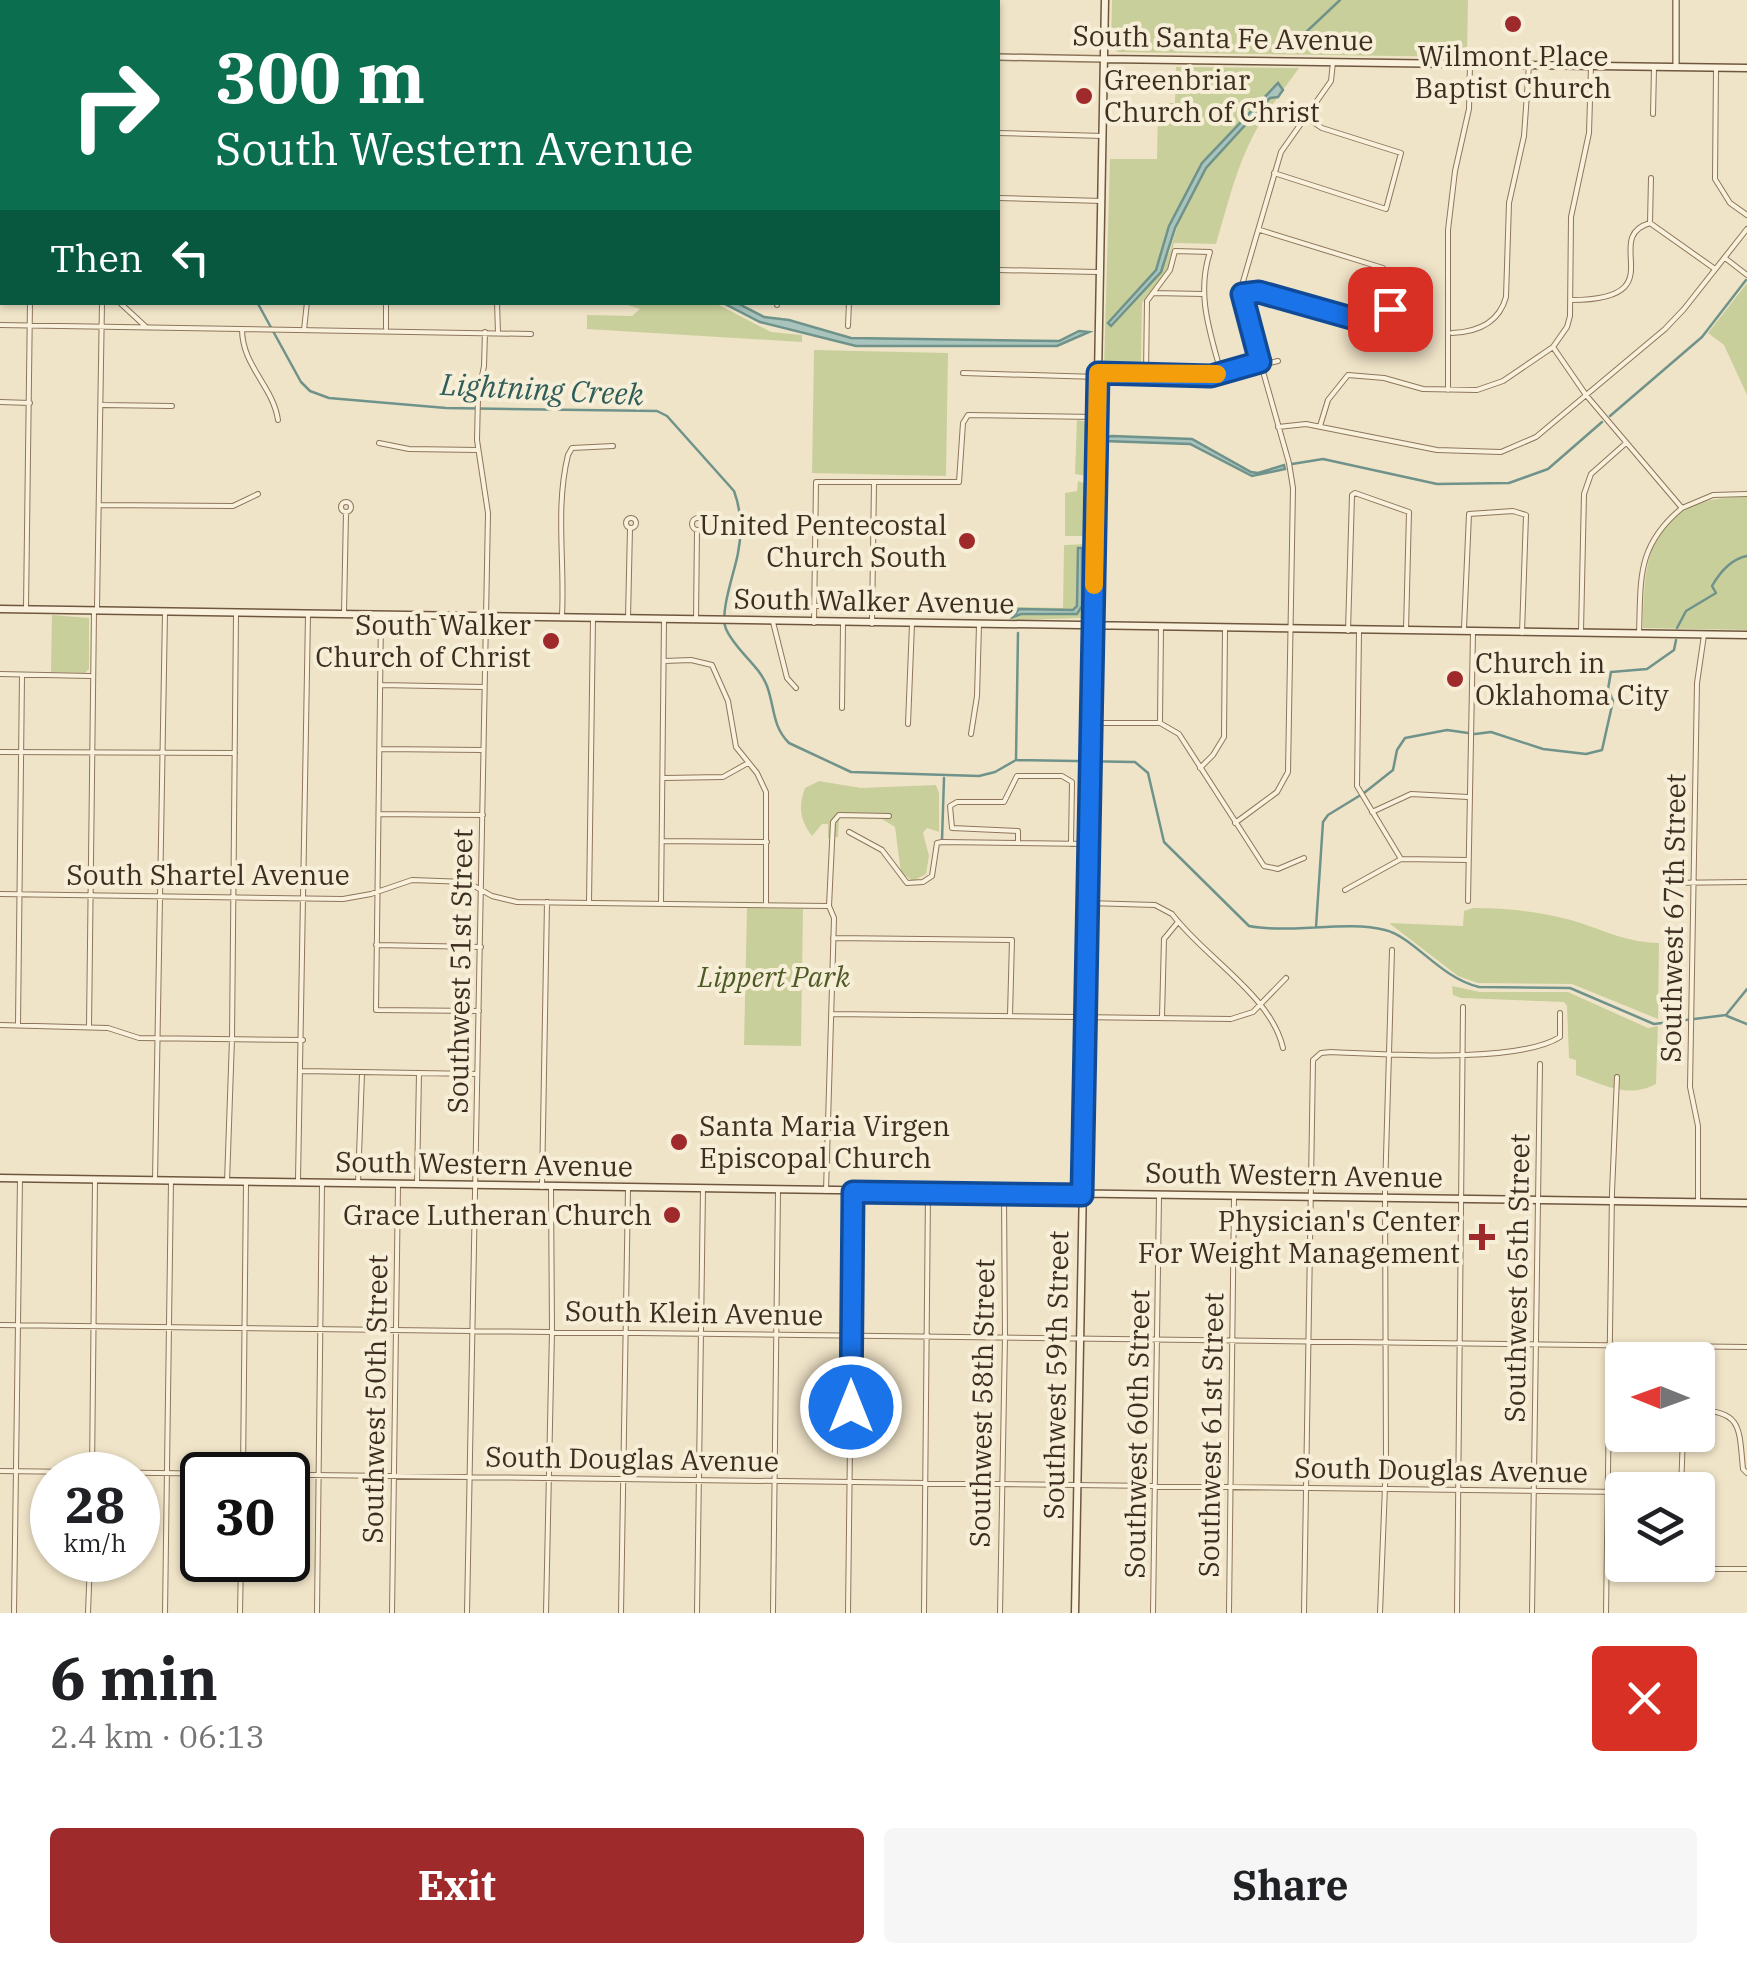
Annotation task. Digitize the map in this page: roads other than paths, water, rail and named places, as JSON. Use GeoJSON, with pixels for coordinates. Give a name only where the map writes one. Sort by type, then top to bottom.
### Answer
{"type":"FeatureCollection","features":[{"type":"Feature","properties":{"kind":"main road","name":"Southwest 59th Street"},"geometry":{"type":"LineString","coordinates":[[1075,1613],[1105,0]]}},
{"type":"Feature","properties":{"kind":"main road","name":"South Santa Fe Avenue"},"geometry":{"type":"LineString","coordinates":[[1104,59],[1747,68]]}},
{"type":"Feature","properties":{"kind":"main road","name":"South Walker Avenue"},"geometry":{"type":"LineString","coordinates":[[0,609],[1747,636]]}},
{"type":"Feature","properties":{"kind":"main road","name":"South Western Avenue"},"geometry":{"type":"LineString","coordinates":[[0,1178],[1747,1203]]}},
{"type":"Feature","properties":{"kind":"street"},"geometry":{"type":"LineString","coordinates":[[1676,0],[1676,67]]}},
{"type":"Feature","properties":{"kind":"street","name":"South Santa Fe Avenue"},"geometry":{"type":"LineString","coordinates":[[1000,57],[1104,59]]}},
{"type":"Feature","properties":{"kind":"street"},"geometry":{"type":"LineString","coordinates":[[1236,823],[1277,792],[1288,772],[1291,629],[1292,479],[1242,294],[1284,146],[1331,82],[1333,62]]}},
{"type":"Feature","properties":{"kind":"street"},"geometry":{"type":"LineString","coordinates":[[1448,390],[1448,230],[1455,171],[1470,109],[1470,64]]}},
{"type":"Feature","properties":{"kind":"street"},"geometry":{"type":"LineString","coordinates":[[1450,333],[1480,329],[1503,308],[1508,203],[1524,136],[1528,65]]}},
{"type":"Feature","properties":{"kind":"street"},"geometry":{"type":"LineString","coordinates":[[1320,426],[1328,400],[1348,376],[1359,374],[1423,389],[1477,390],[1503,381],[1553,348],[1567,327],[1571,300],[1571,218],[1589,133],[1591,66]]}},
{"type":"Feature","properties":{"kind":"street"},"geometry":{"type":"LineString","coordinates":[[1653,114],[1654,67]]}},
{"type":"Feature","properties":{"kind":"street"},"geometry":{"type":"LineString","coordinates":[[1716,68],[1715,178],[1730,203],[1747,215]]}},
{"type":"Feature","properties":{"kind":"street"},"geometry":{"type":"LineString","coordinates":[[1274,174],[1386,209],[1401,153],[1322,128],[1305,117]]}},
{"type":"Feature","properties":{"kind":"street"},"geometry":{"type":"LineString","coordinates":[[1000,134],[1103,136]]}},
{"type":"Feature","properties":{"kind":"street"},"geometry":{"type":"LineString","coordinates":[[1650,178],[1650,223]]}},
{"type":"Feature","properties":{"kind":"street"},"geometry":{"type":"LineString","coordinates":[[1000,198],[1102,201]]}},
{"type":"Feature","properties":{"kind":"street"},"geometry":{"type":"LineString","coordinates":[[1571,300],[1610,298],[1624,288],[1631,272],[1633,234],[1638,227],[1650,223]]}},
{"type":"Feature","properties":{"kind":"street"},"geometry":{"type":"LineString","coordinates":[[1650,223],[1714,269]]}},
{"type":"Feature","properties":{"kind":"street"},"geometry":{"type":"LineString","coordinates":[[1278,427],[1295,423],[1437,450],[1502,452],[1536,437],[1665,329],[1747,229]]}},
{"type":"Feature","properties":{"kind":"street"},"geometry":{"type":"LineString","coordinates":[[1242,294],[1259,292],[1369,323],[1386,317],[1389,276],[1383,268],[1258,230]]}},
{"type":"Feature","properties":{"kind":"street"},"geometry":{"type":"LineString","coordinates":[[1146,374],[1147,301],[1170,270],[1174,251],[1210,252],[1204,270],[1204,312],[1221,373]]}},
{"type":"Feature","properties":{"kind":"street"},"geometry":{"type":"LineString","coordinates":[[1725,258],[1747,275]]}},
{"type":"Feature","properties":{"kind":"street"},"geometry":{"type":"LineString","coordinates":[[1000,270],[1100,272]]}},
{"type":"Feature","properties":{"kind":"street"},"geometry":{"type":"LineString","coordinates":[[1153,293],[1204,294]]}},
{"type":"Feature","properties":{"kind":"street"},"geometry":{"type":"LineString","coordinates":[[26,610],[30,305]]}},
{"type":"Feature","properties":{"kind":"street"},"geometry":{"type":"LineString","coordinates":[[89,1027],[92,676],[100,505],[102,305]]}},
{"type":"Feature","properties":{"kind":"street"},"geometry":{"type":"LineString","coordinates":[[122,305],[147,328]]}},
{"type":"Feature","properties":{"kind":"street"},"geometry":{"type":"LineString","coordinates":[[304,330],[307,305]]}},
{"type":"Feature","properties":{"kind":"street"},"geometry":{"type":"LineString","coordinates":[[386,305],[386,330]]}},
{"type":"Feature","properties":{"kind":"street"},"geometry":{"type":"LineString","coordinates":[[497,305],[498,333]]}},
{"type":"Feature","properties":{"kind":"street"},"geometry":{"type":"LineString","coordinates":[[848,305],[848,326]]}},
{"type":"Feature","properties":{"kind":"street"},"geometry":{"type":"LineString","coordinates":[[0,325],[530,334]]}},
{"type":"Feature","properties":{"kind":"street"},"geometry":{"type":"LineString","coordinates":[[242,329],[245,353],[274,401],[278,420]]}},
{"type":"Feature","properties":{"kind":"street","name":"Southwest 51st Street"},"geometry":{"type":"LineString","coordinates":[[467,1613],[488,513],[477,419],[485,332]]}},
{"type":"Feature","properties":{"kind":"street"},"geometry":{"type":"LineString","coordinates":[[1553,348],[1586,395],[1682,508]]}},
{"type":"Feature","properties":{"kind":"street"},"geometry":{"type":"LineString","coordinates":[[963,372],[1221,373],[1278,361]]}},
{"type":"Feature","properties":{"kind":"street"},"geometry":{"type":"LineString","coordinates":[[0,402],[30,403]]}},
{"type":"Feature","properties":{"kind":"street"},"geometry":{"type":"LineString","coordinates":[[102,405],[172,406]]}},
{"type":"Feature","properties":{"kind":"street"},"geometry":{"type":"LineString","coordinates":[[814,623],[816,482],[959,482],[963,423],[968,414],[1097,417]]}},
{"type":"Feature","properties":{"kind":"street"},"geometry":{"type":"LineString","coordinates":[[380,443],[410,449],[478,450]]}},
{"type":"Feature","properties":{"kind":"street"},"geometry":{"type":"LineString","coordinates":[[1581,633],[1587,480],[1626,443]]}},
{"type":"Feature","properties":{"kind":"street"},"geometry":{"type":"LineString","coordinates":[[562,618],[560,540],[568,455],[572,448],[614,446]]}},
{"type":"Feature","properties":{"kind":"street"},"geometry":{"type":"LineString","coordinates":[[872,624],[874,482]]}},
{"type":"Feature","properties":{"kind":"street"},"geometry":{"type":"LineString","coordinates":[[100,505],[233,506],[258,494]]}},
{"type":"Feature","properties":{"kind":"street"},"geometry":{"type":"LineString","coordinates":[[1348,630],[1352,495],[1359,494],[1409,512],[1406,631]]}},
{"type":"Feature","properties":{"kind":"street"},"geometry":{"type":"LineString","coordinates":[[1640,634],[1644,556],[1659,529],[1682,508],[1713,495],[1747,494]]}},
{"type":"Feature","properties":{"kind":"street"},"geometry":{"type":"LineString","coordinates":[[344,615],[346,512]]}},
{"type":"Feature","properties":{"kind":"street"},"geometry":{"type":"LineString","coordinates":[[1468,901],[1469,514],[1526,515],[1522,632]]}},
{"type":"Feature","properties":{"kind":"street"},"geometry":{"type":"LineString","coordinates":[[628,620],[630,528]]}},
{"type":"Feature","properties":{"kind":"street"},"geometry":{"type":"LineString","coordinates":[[696,621],[697,530]]}},
{"type":"Feature","properties":{"kind":"street"},"geometry":{"type":"LineString","coordinates":[[814,606],[872,606]]}},
{"type":"Feature","properties":{"kind":"street"},"geometry":{"type":"LineString","coordinates":[[156,1181],[165,612]]}},
{"type":"Feature","properties":{"kind":"street"},"geometry":{"type":"LineString","coordinates":[[227,1182],[236,613]]}},
{"type":"Feature","properties":{"kind":"street"},"geometry":{"type":"LineString","coordinates":[[298,1184],[308,614]]}},
{"type":"Feature","properties":{"kind":"street"},"geometry":{"type":"LineString","coordinates":[[381,616],[376,1010],[480,1011]]}},
{"type":"Feature","properties":{"kind":"street"},"geometry":{"type":"LineString","coordinates":[[589,904],[593,619]]}},
{"type":"Feature","properties":{"kind":"street"},"geometry":{"type":"LineString","coordinates":[[661,904],[664,620]]}},
{"type":"Feature","properties":{"kind":"street"},"geometry":{"type":"LineString","coordinates":[[773,622],[788,678],[796,688]]}},
{"type":"Feature","properties":{"kind":"street"},"geometry":{"type":"LineString","coordinates":[[842,708],[843,623]]}},
{"type":"Feature","properties":{"kind":"street"},"geometry":{"type":"LineString","coordinates":[[908,724],[912,624]]}},
{"type":"Feature","properties":{"kind":"street"},"geometry":{"type":"LineString","coordinates":[[971,734],[977,696],[979,625]]}},
{"type":"Feature","properties":{"kind":"street"},"geometry":{"type":"LineString","coordinates":[[1160,723],[1161,627]]}},
{"type":"Feature","properties":{"kind":"street"},"geometry":{"type":"LineString","coordinates":[[1200,768],[1224,737],[1225,629]]}},
{"type":"Feature","properties":{"kind":"street"},"geometry":{"type":"LineString","coordinates":[[1359,630],[1357,786],[1402,859]]}},
{"type":"Feature","properties":{"kind":"street","name":"Southwest 67th Street"},"geometry":{"type":"LineString","coordinates":[[1698,1202],[1699,1139],[1690,1096],[1698,683],[1704,635]]}},
{"type":"Feature","properties":{"kind":"street"},"geometry":{"type":"LineString","coordinates":[[664,661],[691,660],[712,665],[728,701],[732,736],[766,792],[766,905]]}},
{"type":"Feature","properties":{"kind":"street"},"geometry":{"type":"LineString","coordinates":[[0,674],[92,676]]}},
{"type":"Feature","properties":{"kind":"street"},"geometry":{"type":"LineString","coordinates":[[18,1025],[22,675]]}},
{"type":"Feature","properties":{"kind":"street"},"geometry":{"type":"LineString","coordinates":[[380,686],[484,687]]}},
{"type":"Feature","properties":{"kind":"street"},"geometry":{"type":"LineString","coordinates":[[1091,723],[1160,723],[1179,734],[1258,860],[1270,870],[1304,858]]}},
{"type":"Feature","properties":{"kind":"street"},"geometry":{"type":"LineString","coordinates":[[380,749],[484,750]]}},
{"type":"Feature","properties":{"kind":"street"},"geometry":{"type":"LineString","coordinates":[[0,752],[235,753]]}},
{"type":"Feature","properties":{"kind":"street"},"geometry":{"type":"LineString","coordinates":[[664,778],[722,777],[748,763]]}},
{"type":"Feature","properties":{"kind":"street"},"geometry":{"type":"LineString","coordinates":[[1018,843],[1018,831],[952,828],[950,806],[957,802],[1004,802],[1016,776],[1066,776],[1072,782],[1071,844]]}},
{"type":"Feature","properties":{"kind":"street"},"geometry":{"type":"LineString","coordinates":[[1372,812],[1411,794],[1469,797]]}},
{"type":"Feature","properties":{"kind":"street"},"geometry":{"type":"LineString","coordinates":[[379,814],[484,815]]}},
{"type":"Feature","properties":{"kind":"street"},"geometry":{"type":"LineString","coordinates":[[826,1191],[834,938],[834,912],[829,906],[834,817],[889,816]]}},
{"type":"Feature","properties":{"kind":"street"},"geometry":{"type":"LineString","coordinates":[[849,832],[882,850],[907,883],[923,882],[932,876],[938,843],[1088,844]]}},
{"type":"Feature","properties":{"kind":"street"},"geometry":{"type":"LineString","coordinates":[[662,841],[767,842]]}},
{"type":"Feature","properties":{"kind":"street"},"geometry":{"type":"LineString","coordinates":[[1346,890],[1402,859],[1468,860]]}},
{"type":"Feature","properties":{"kind":"street","name":"South Shartel Avenue"},"geometry":{"type":"LineString","coordinates":[[0,894],[344,899],[412,880],[458,881],[502,899],[547,902],[829,906]]}},
{"type":"Feature","properties":{"kind":"street"},"geometry":{"type":"LineString","coordinates":[[1665,882],[1747,882]]}},
{"type":"Feature","properties":{"kind":"street"},"geometry":{"type":"LineString","coordinates":[[546,1613],[552,1331],[546,1187],[547,902]]}},
{"type":"Feature","properties":{"kind":"street"},"geometry":{"type":"LineString","coordinates":[[1088,904],[1154,905],[1172,914],[1259,1004],[1274,1022],[1284,1048]]}},
{"type":"Feature","properties":{"kind":"street"},"geometry":{"type":"LineString","coordinates":[[1162,1019],[1164,939],[1178,922]]}},
{"type":"Feature","properties":{"kind":"street"},"geometry":{"type":"LineString","coordinates":[[834,938],[1012,940],[1010,1015]]}},
{"type":"Feature","properties":{"kind":"street"},"geometry":{"type":"LineString","coordinates":[[376,945],[481,947]]}},
{"type":"Feature","properties":{"kind":"street"},"geometry":{"type":"LineString","coordinates":[[1380,1613],[1392,950]]}},
{"type":"Feature","properties":{"kind":"street"},"geometry":{"type":"LineString","coordinates":[[832,1014],[1242,1018],[1286,978]]}},
{"type":"Feature","properties":{"kind":"street"},"geometry":{"type":"LineString","coordinates":[[1457,1613],[1464,1007]]}},
{"type":"Feature","properties":{"kind":"street"},"geometry":{"type":"LineString","coordinates":[[1304,1613],[1309,1198],[1312,1065],[1316,1055],[1518,1052],[1560,1037],[1560,1013]]}},
{"type":"Feature","properties":{"kind":"street"},"geometry":{"type":"LineString","coordinates":[[0,1025],[108,1028],[130,1037],[302,1040]]}},
{"type":"Feature","properties":{"kind":"street","name":"Southwest 65th Street"},"geometry":{"type":"LineString","coordinates":[[1532,1613],[1540,1064]]}},
{"type":"Feature","properties":{"kind":"street"},"geometry":{"type":"LineString","coordinates":[[302,1071],[478,1074]]}},
{"type":"Feature","properties":{"kind":"street"},"geometry":{"type":"LineString","coordinates":[[358,1184],[362,1073]]}},
{"type":"Feature","properties":{"kind":"street"},"geometry":{"type":"LineString","coordinates":[[417,1185],[418,1073]]}},
{"type":"Feature","properties":{"kind":"street"},"geometry":{"type":"LineString","coordinates":[[1611,1342],[1616,1076]]}},
{"type":"Feature","properties":{"kind":"street"},"geometry":{"type":"LineString","coordinates":[[14,1613],[20,1178]]}},
{"type":"Feature","properties":{"kind":"street"},"geometry":{"type":"LineString","coordinates":[[92,1452],[95,1180]]}},
{"type":"Feature","properties":{"kind":"street"},"geometry":{"type":"LineString","coordinates":[[165,1613],[171,1181]]}},
{"type":"Feature","properties":{"kind":"street"},"geometry":{"type":"LineString","coordinates":[[243,1452],[246,1182]]}},
{"type":"Feature","properties":{"kind":"street"},"geometry":{"type":"LineString","coordinates":[[316,1613],[322,1184]]}},
{"type":"Feature","properties":{"kind":"street","name":"Southwest 50th Street"},"geometry":{"type":"LineString","coordinates":[[392,1613],[398,1185]]}},
{"type":"Feature","properties":{"kind":"street"},"geometry":{"type":"LineString","coordinates":[[621,1613],[628,1188]]}},
{"type":"Feature","properties":{"kind":"street"},"geometry":{"type":"LineString","coordinates":[[697,1613],[702,1189]]}},
{"type":"Feature","properties":{"kind":"street"},"geometry":{"type":"LineString","coordinates":[[773,1613],[778,1190]]}},
{"type":"Feature","properties":{"kind":"street"},"geometry":{"type":"LineString","coordinates":[[848,1613],[853,1192]]}},
{"type":"Feature","properties":{"kind":"street"},"geometry":{"type":"LineString","coordinates":[[924,1613],[928,1193]]}},
{"type":"Feature","properties":{"kind":"street","name":"Southwest 58th Street"},"geometry":{"type":"LineString","coordinates":[[1000,1613],[1004,1194]]}},
{"type":"Feature","properties":{"kind":"street","name":"Southwest 60th Street"},"geometry":{"type":"LineString","coordinates":[[1153,1613],[1159,1196]]}},
{"type":"Feature","properties":{"kind":"street","name":"Southwest 61st Street"},"geometry":{"type":"LineString","coordinates":[[1229,1613],[1234,1197]]}},
{"type":"Feature","properties":{"kind":"street","name":"South Klein Avenue"},"geometry":{"type":"LineString","coordinates":[[0,1325],[1605,1345]]}},
{"type":"Feature","properties":{"kind":"street","name":"South Klein Avenue"},"geometry":{"type":"LineString","coordinates":[[1715,1347],[1747,1347]]}},
{"type":"Feature","properties":{"kind":"street"},"geometry":{"type":"LineString","coordinates":[[1715,1411],[1735,1422],[1747,1473]]}},
{"type":"Feature","properties":{"kind":"street","name":"South Douglas Avenue"},"geometry":{"type":"LineString","coordinates":[[0,1472],[30,1472]]}},
{"type":"Feature","properties":{"kind":"street","name":"South Douglas Avenue"},"geometry":{"type":"LineString","coordinates":[[160,1472],[180,1472]]}},
{"type":"Feature","properties":{"kind":"street","name":"South Douglas Avenue"},"geometry":{"type":"LineString","coordinates":[[310,1475],[1605,1492]]}},
{"type":"Feature","properties":{"kind":"street"},"geometry":{"type":"LineString","coordinates":[[1715,1569],[1747,1569]]}},
{"type":"Feature","properties":{"kind":"street"},"geometry":{"type":"LineString","coordinates":[[88,1613],[89,1582]]}},
{"type":"Feature","properties":{"kind":"street"},"geometry":{"type":"LineString","coordinates":[[240,1613],[241,1582]]}},
{"type":"Feature","properties":{"kind":"street"},"geometry":{"type":"LineString","coordinates":[[1606,1613],[1607,1582]]}},
{"type":"Feature","properties":{"kind":"water"},"geometry":{"type":"Polygon","coordinates":[[[1278,83],[1283,90],[1278,97],[1270,98],[1206,168],[1175,228],[1161,272],[1111,326],[1108,323],[1156,270],[1169,226],[1202,163],[1278,83]]]}},
{"type":"Feature","properties":{"kind":"water"},"geometry":{"type":"Polygon","coordinates":[[[727,305],[741,305],[764,317],[851,338],[1059,341],[1079,331],[1089,332],[1057,346],[856,346],[760,322],[727,305]]]}},
{"type":"Feature","properties":{"kind":"water"},"geometry":{"type":"Polygon","coordinates":[[[1112,436],[1192,439],[1251,472],[1284,465],[1285,469],[1252,476],[1190,444],[1104,441],[1112,436]]]}},
{"type":"Feature","properties":{"kind":"water"},"geometry":{"type":"Polygon","coordinates":[[[1078,548],[1082,548],[1082,606],[1077,614],[1013,617],[1019,609],[1073,610],[1077,606],[1078,548]]]}},
{"type":"Feature","properties":{"kind":"waterway"},"geometry":{"type":"LineString","coordinates":[[1303,35],[1340,0]]}},
{"type":"Feature","properties":{"kind":"waterway"},"geometry":{"type":"LineString","coordinates":[[1610,416],[1702,337],[1746,280]]}},
{"type":"Feature","properties":{"kind":"waterway","name":"Lightning Creek"},"geometry":{"type":"LineString","coordinates":[[259,305],[301,382],[310,391],[329,398],[446,408],[657,411],[667,416],[736,498],[740,538],[726,603],[726,629],[763,678],[777,723],[789,743],[851,772],[979,776],[1016,760],[1135,762],[1148,773],[1164,842],[1249,926],[1353,926],[1385,930],[1452,975],[1479,987],[1570,988],[1654,1024],[1726,1015],[1747,989]]}},
{"type":"Feature","properties":{"kind":"waterway"},"geometry":{"type":"LineString","coordinates":[[1292,464],[1323,459],[1437,484],[1509,483],[1548,469],[1602,422]]}},
{"type":"Feature","properties":{"kind":"waterway"},"geometry":{"type":"LineString","coordinates":[[1677,628],[1686,611],[1716,593],[1712,586],[1726,567],[1747,556]]}},
{"type":"Feature","properties":{"kind":"waterway"},"geometry":{"type":"LineString","coordinates":[[1016,759],[1018,633]]}},
{"type":"Feature","properties":{"kind":"waterway"},"geometry":{"type":"LineString","coordinates":[[1364,793],[1393,770],[1397,750],[1405,738],[1447,730],[1491,732],[1543,749],[1586,754],[1602,750],[1613,701],[1608,689],[1611,672],[1647,669],[1674,650],[1676,640]]}},
{"type":"Feature","properties":{"kind":"waterway"},"geometry":{"type":"LineString","coordinates":[[942,840],[944,778]]}},
{"type":"Feature","properties":{"kind":"waterway"},"geometry":{"type":"LineString","coordinates":[[1316,927],[1323,822],[1359,796]]}},
{"type":"Feature","properties":{"kind":"waterway"},"geometry":{"type":"LineString","coordinates":[[1727,1016],[1747,1024]]}},
{"type":"Feature","properties":{"kind":"place","name":"Wilmont Place Baptist Church"},"geometry":{"type":"Point","coordinates":[1513,24]}},
{"type":"Feature","properties":{"kind":"place","name":"Greenbriar Church of Christ"},"geometry":{"type":"Point","coordinates":[1084,96]}},
{"type":"Feature","properties":{"kind":"place","name":"United Pentecostal Church South"},"geometry":{"type":"Point","coordinates":[967,541]}},
{"type":"Feature","properties":{"kind":"place","name":"South Walker Church of Christ"},"geometry":{"type":"Point","coordinates":[551,641]}},
{"type":"Feature","properties":{"kind":"place","name":"Church in Oklahoma City"},"geometry":{"type":"Point","coordinates":[1455,679]}},
{"type":"Feature","properties":{"kind":"place","name":"Santa Maria Virgen Episcopal Church"},"geometry":{"type":"Point","coordinates":[679,1142]}},
{"type":"Feature","properties":{"kind":"place","name":"Grace Lutheran Church"},"geometry":{"type":"Point","coordinates":[672,1215]}},
{"type":"Feature","properties":{"kind":"place","name":"Physician's Center For Weight Management"},"geometry":{"type":"Point","coordinates":[1482,1237]}},
{"type":"Feature","properties":{"kind":"park label","name":"Lippert Park"},"geometry":{"type":"Point","coordinates":[774,977]}}]}
